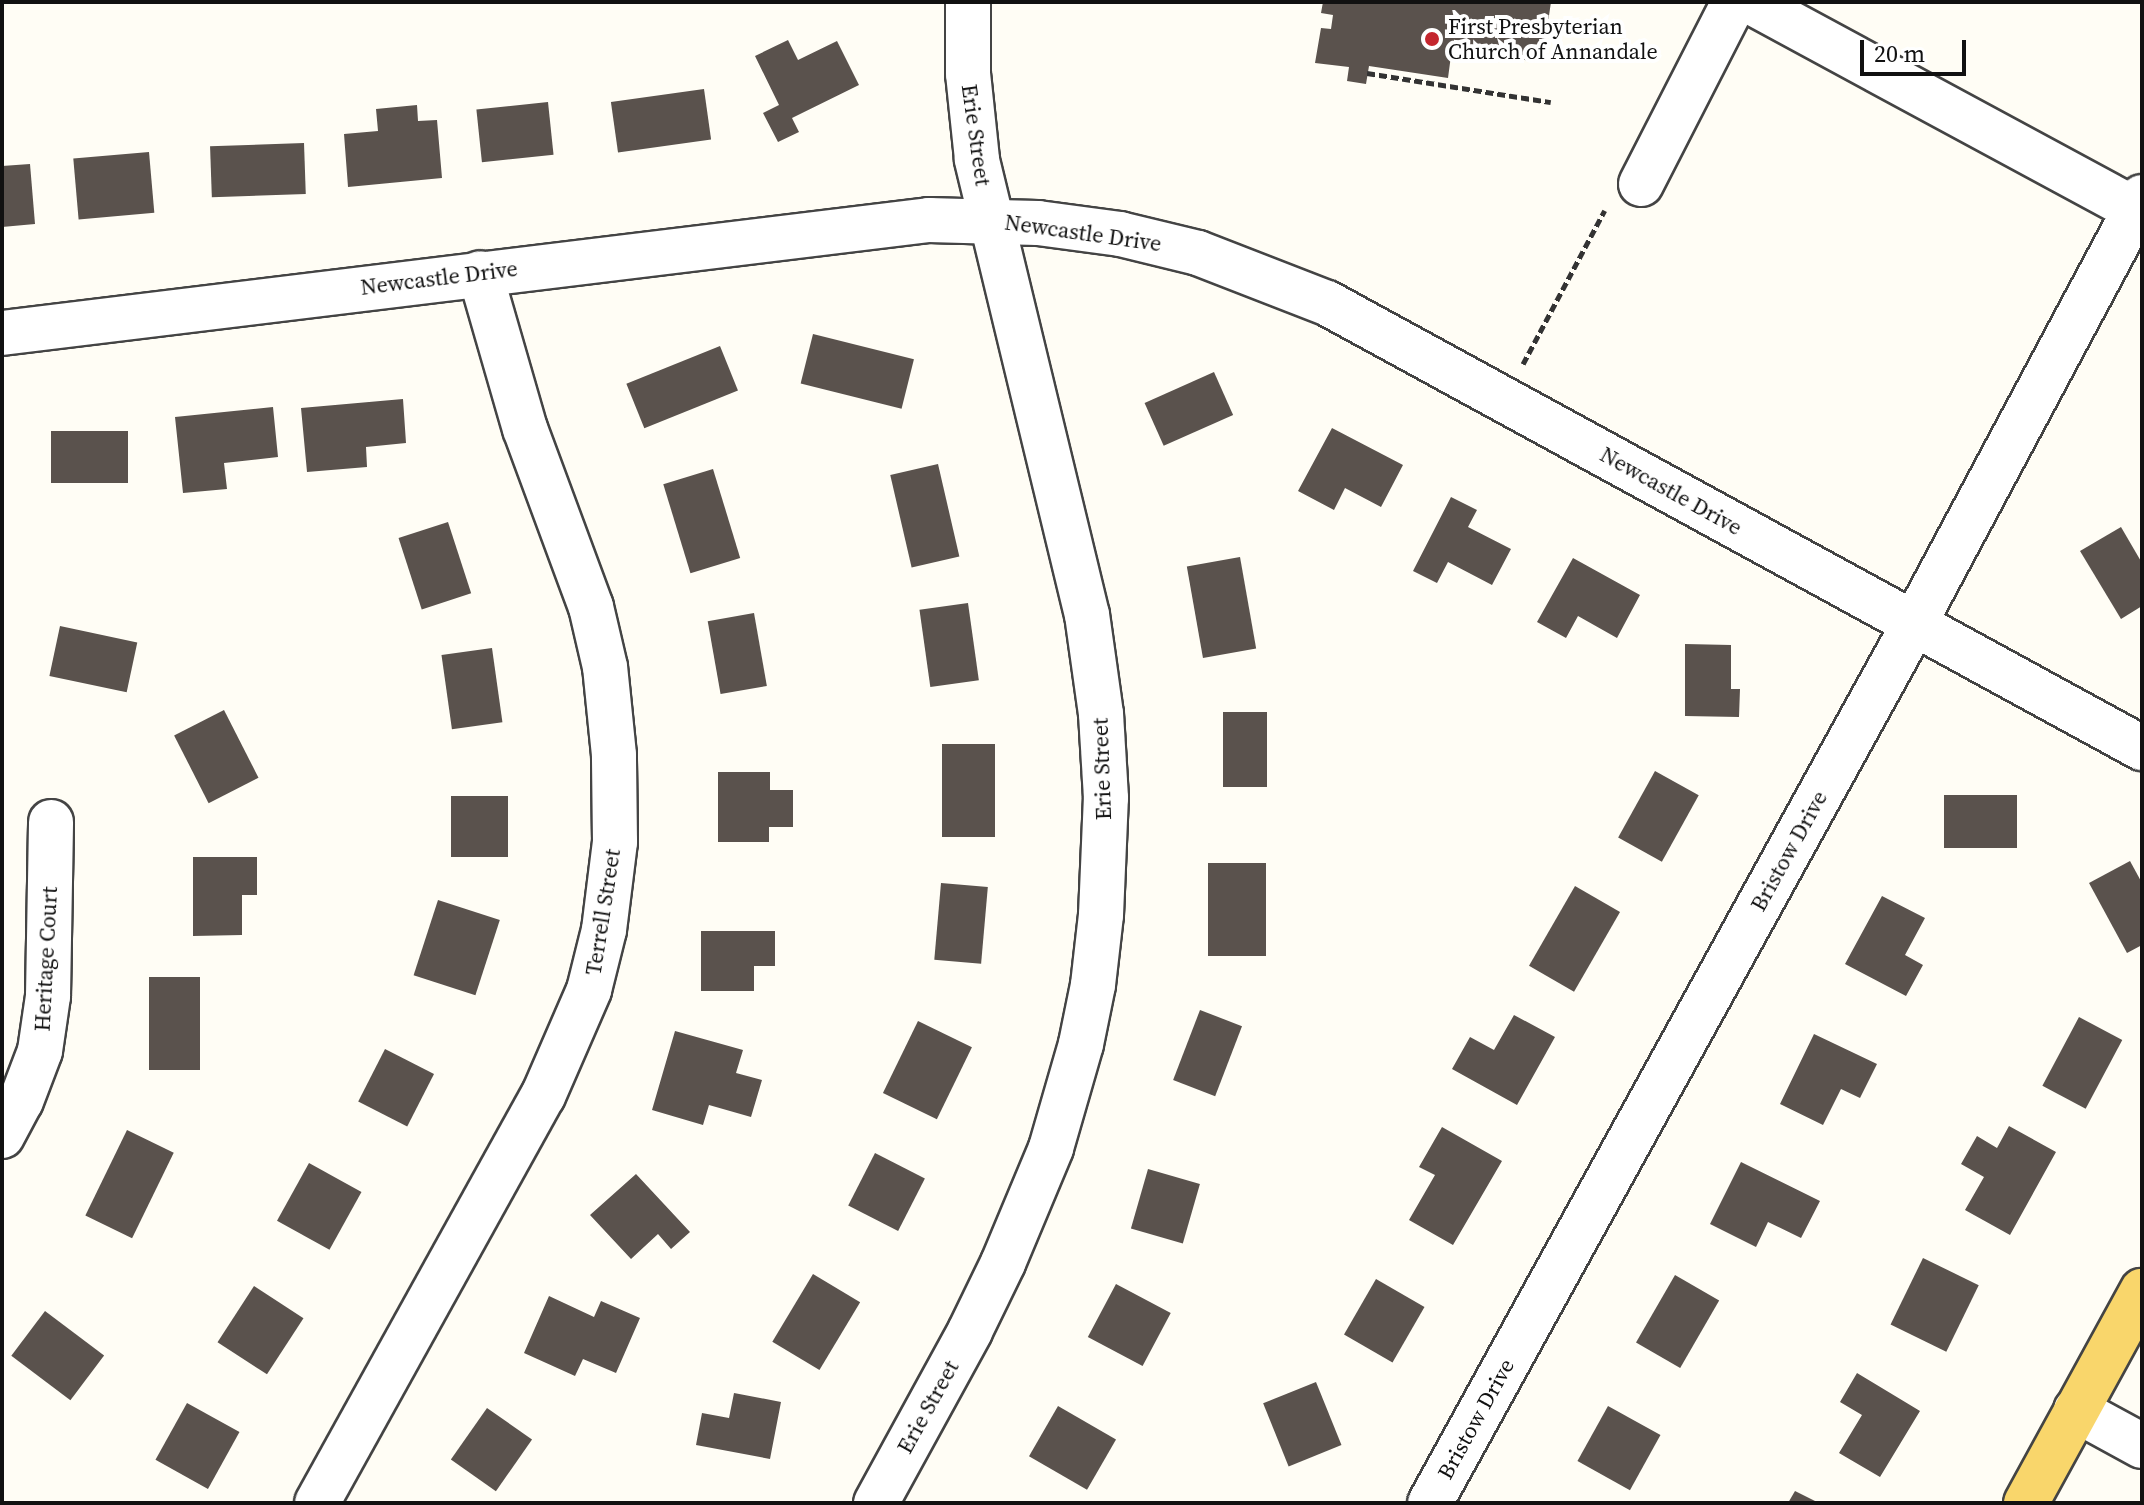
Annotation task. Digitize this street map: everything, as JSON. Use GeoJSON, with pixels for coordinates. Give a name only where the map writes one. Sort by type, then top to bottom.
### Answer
{"type":"FeatureCollection","features":[{"type":"Feature","properties":{"kind":"main road"},"geometry":{"type":"LineString","coordinates":[[2026,1503],[2142,1291]]}},
{"type":"Feature","properties":{"kind":"street","name":"Erie Street"},"geometry":{"type":"LineString","coordinates":[[876,1503],[970,1331],[1003,1263],[1051,1148],[1081,1044],[1093,985],[1101,915],[1106,798],[1101,714],[1087,615],[977,159],[968,74],[968,2]]}},
{"type":"Feature","properties":{"kind":"street"},"geometry":{"type":"LineString","coordinates":[[1641,184],[1734,2]]}},
{"type":"Feature","properties":{"kind":"street"},"geometry":{"type":"LineString","coordinates":[[1751,2],[2138,203]]}},
{"type":"Feature","properties":{"kind":"street","name":"Bristow Drive"},"geometry":{"type":"LineString","coordinates":[[1430,1503],[1914,624],[2138,203]]}},
{"type":"Feature","properties":{"kind":"street","name":"Newcastle Drive"},"geometry":{"type":"LineString","coordinates":[[2,333],[929,220],[990,220],[1120,234],[1225,263],[1327,303],[2142,748]]}},
{"type":"Feature","properties":{"kind":"street","name":"Terrell Street"},"geometry":{"type":"LineString","coordinates":[[317,1503],[543,1096],[589,990],[604,930],[615,842],[614,755],[605,667],[591,607],[525,429],[480,273]]}},
{"type":"Feature","properties":{"kind":"street","name":"Heritage Court"},"geometry":{"type":"LineString","coordinates":[[2,1136],[21,1101],[40,1051],[48,996],[51,822]]}},
{"type":"Feature","properties":{"kind":"street"},"geometry":{"type":"LineString","coordinates":[[2076,1410],[2142,1446]]}},
{"type":"Feature","properties":{"kind":"path"},"geometry":{"type":"LineString","coordinates":[[1367,73],[1551,102]]}},
{"type":"Feature","properties":{"kind":"path"},"geometry":{"type":"LineString","coordinates":[[1503,400],[1605,210]]}},
{"type":"Feature","properties":{"kind":"building","name":"First Presbyterian Church of Annandale"},"geometry":{"type":"Polygon","coordinates":[[[1323,2],[1551,2],[1542,63],[1452,48],[1448,78],[1369,66],[1366,84],[1347,81],[1349,67],[1315,63],[1321,28],[1331,29],[1333,15],[1321,13],[1323,2]]]}},
{"type":"Feature","properties":{"kind":"building"},"geometry":{"type":"Polygon","coordinates":[[[788,40],[798,60],[837,41],[859,85],[792,118],[799,132],[778,142],[763,113],[779,105],[755,56],[788,40]]]}},
{"type":"Feature","properties":{"kind":"building"},"geometry":{"type":"Polygon","coordinates":[[[704,89],[711,140],[618,153],[611,102],[704,89]]]}},
{"type":"Feature","properties":{"kind":"building"},"geometry":{"type":"Polygon","coordinates":[[[548,102],[554,155],[482,162],[476,110],[548,102]]]}},
{"type":"Feature","properties":{"kind":"building"},"geometry":{"type":"Polygon","coordinates":[[[417,105],[418,121],[437,120],[442,178],[348,187],[344,134],[378,131],[376,109],[417,105]]]}},
{"type":"Feature","properties":{"kind":"building"},"geometry":{"type":"Polygon","coordinates":[[[304,143],[306,194],[212,197],[210,146],[304,143]]]}},
{"type":"Feature","properties":{"kind":"building"},"geometry":{"type":"Polygon","coordinates":[[[149,152],[154,213],[79,219],[73,159],[149,152]]]}},
{"type":"Feature","properties":{"kind":"building"},"geometry":{"type":"Polygon","coordinates":[[[30,164],[35,224],[2,227],[2,166],[30,164]]]}},
{"type":"Feature","properties":{"kind":"building"},"geometry":{"type":"Polygon","coordinates":[[[813,334],[914,359],[902,409],[801,383],[813,334]]]}},
{"type":"Feature","properties":{"kind":"building"},"geometry":{"type":"Polygon","coordinates":[[[720,346],[738,391],[644,428],[626,384],[720,346]]]}},
{"type":"Feature","properties":{"kind":"building"},"geometry":{"type":"Polygon","coordinates":[[[1214,372],[1233,415],[1164,446],[1145,403],[1214,372]]]}},
{"type":"Feature","properties":{"kind":"building"},"geometry":{"type":"Polygon","coordinates":[[[403,399],[406,443],[366,447],[367,467],[307,472],[301,408],[403,399]]]}},
{"type":"Feature","properties":{"kind":"building"},"geometry":{"type":"Polygon","coordinates":[[[273,407],[278,457],[224,463],[227,489],[183,493],[175,417],[273,407]]]}},
{"type":"Feature","properties":{"kind":"building"},"geometry":{"type":"Polygon","coordinates":[[[1332,428],[1403,465],[1381,507],[1345,488],[1334,510],[1298,491],[1332,428]]]}},
{"type":"Feature","properties":{"kind":"building"},"geometry":{"type":"Polygon","coordinates":[[[51,431],[128,431],[128,483],[51,483],[51,431]]]}},
{"type":"Feature","properties":{"kind":"building"},"geometry":{"type":"Polygon","coordinates":[[[938,464],[959,557],[912,568],[890,475],[938,464]]]}},
{"type":"Feature","properties":{"kind":"building"},"geometry":{"type":"Polygon","coordinates":[[[713,469],[740,558],[690,573],[663,484],[713,469]]]}},
{"type":"Feature","properties":{"kind":"building"},"geometry":{"type":"Polygon","coordinates":[[[1451,497],[1477,510],[1468,527],[1511,549],[1492,585],[1448,562],[1437,583],[1413,571],[1451,497]]]}},
{"type":"Feature","properties":{"kind":"building"},"geometry":{"type":"Polygon","coordinates":[[[448,522],[471,593],[422,609],[399,538],[448,522]]]}},
{"type":"Feature","properties":{"kind":"building"},"geometry":{"type":"Polygon","coordinates":[[[2121,527],[2142,563],[2142,606],[2121,619],[2080,551],[2121,527]]]}},
{"type":"Feature","properties":{"kind":"building"},"geometry":{"type":"Polygon","coordinates":[[[1240,557],[1256,649],[1203,658],[1187,566],[1240,557]]]}},
{"type":"Feature","properties":{"kind":"building"},"geometry":{"type":"Polygon","coordinates":[[[1573,558],[1640,595],[1617,638],[1578,616],[1566,638],[1537,622],[1573,558]]]}},
{"type":"Feature","properties":{"kind":"building"},"geometry":{"type":"Polygon","coordinates":[[[968,603],[979,680],[930,687],[919,610],[968,603]]]}},
{"type":"Feature","properties":{"kind":"building"},"geometry":{"type":"Polygon","coordinates":[[[754,613],[767,686],[721,694],[708,621],[754,613]]]}},
{"type":"Feature","properties":{"kind":"building"},"geometry":{"type":"Polygon","coordinates":[[[60,626],[137,642],[127,692],[49,676],[60,626]]]}},
{"type":"Feature","properties":{"kind":"building"},"geometry":{"type":"Polygon","coordinates":[[[1685,644],[1731,645],[1731,689],[1740,689],[1739,717],[1685,716],[1685,644]]]}},
{"type":"Feature","properties":{"kind":"building"},"geometry":{"type":"Polygon","coordinates":[[[492,648],[502,722],[452,729],[441,655],[492,648]]]}},
{"type":"Feature","properties":{"kind":"building"},"geometry":{"type":"Polygon","coordinates":[[[224,710],[259,778],[209,803],[174,735],[224,710]]]}},
{"type":"Feature","properties":{"kind":"building"},"geometry":{"type":"Polygon","coordinates":[[[1223,712],[1267,712],[1267,787],[1223,787],[1223,712]]]}},
{"type":"Feature","properties":{"kind":"building"},"geometry":{"type":"Polygon","coordinates":[[[942,744],[995,744],[995,837],[942,837],[942,744]]]}},
{"type":"Feature","properties":{"kind":"building"},"geometry":{"type":"Polygon","coordinates":[[[1655,771],[1699,795],[1662,862],[1618,837],[1655,771]]]}},
{"type":"Feature","properties":{"kind":"building"},"geometry":{"type":"Polygon","coordinates":[[[718,772],[770,772],[770,790],[793,790],[793,827],[769,827],[769,842],[718,842],[718,772]]]}},
{"type":"Feature","properties":{"kind":"building"},"geometry":{"type":"Polygon","coordinates":[[[1944,795],[2017,795],[2017,848],[1944,848],[1944,795]]]}},
{"type":"Feature","properties":{"kind":"building"},"geometry":{"type":"Polygon","coordinates":[[[451,796],[508,796],[508,857],[451,857],[451,796]]]}},
{"type":"Feature","properties":{"kind":"building"},"geometry":{"type":"Polygon","coordinates":[[[193,857],[257,857],[257,895],[242,895],[242,935],[193,936],[193,857]]]}},
{"type":"Feature","properties":{"kind":"building"},"geometry":{"type":"Polygon","coordinates":[[[2130,861],[2142,883],[2142,945],[2127,953],[2089,883],[2130,861]]]}},
{"type":"Feature","properties":{"kind":"building"},"geometry":{"type":"Polygon","coordinates":[[[1208,863],[1266,863],[1266,956],[1208,956],[1208,863]]]}},
{"type":"Feature","properties":{"kind":"building"},"geometry":{"type":"Polygon","coordinates":[[[941,883],[988,887],[981,964],[934,960],[941,883]]]}},
{"type":"Feature","properties":{"kind":"building"},"geometry":{"type":"Polygon","coordinates":[[[1575,886],[1620,912],[1574,992],[1529,966],[1575,886]]]}},
{"type":"Feature","properties":{"kind":"building"},"geometry":{"type":"Polygon","coordinates":[[[1882,896],[1925,918],[1905,955],[1923,965],[1906,996],[1845,964],[1882,896]]]}},
{"type":"Feature","properties":{"kind":"building"},"geometry":{"type":"Polygon","coordinates":[[[438,900],[500,920],[475,995],[414,975],[438,900]]]}},
{"type":"Feature","properties":{"kind":"building"},"geometry":{"type":"Polygon","coordinates":[[[701,931],[775,931],[775,966],[754,966],[754,991],[701,991],[701,931]]]}},
{"type":"Feature","properties":{"kind":"building"},"geometry":{"type":"Polygon","coordinates":[[[149,977],[200,977],[200,1070],[149,1070],[149,977]]]}},
{"type":"Feature","properties":{"kind":"building"},"geometry":{"type":"Polygon","coordinates":[[[1200,1010],[1242,1026],[1215,1096],[1173,1080],[1200,1010]]]}},
{"type":"Feature","properties":{"kind":"building"},"geometry":{"type":"Polygon","coordinates":[[[1514,1015],[1555,1037],[1517,1105],[1452,1069],[1470,1037],[1494,1050],[1514,1015]]]}},
{"type":"Feature","properties":{"kind":"building"},"geometry":{"type":"Polygon","coordinates":[[[2079,1017],[2122,1040],[2086,1109],[2042,1086],[2079,1017]]]}},
{"type":"Feature","properties":{"kind":"building"},"geometry":{"type":"Polygon","coordinates":[[[918,1021],[972,1047],[937,1119],[883,1093],[918,1021]]]}},
{"type":"Feature","properties":{"kind":"building"},"geometry":{"type":"Polygon","coordinates":[[[675,1031],[743,1050],[736,1073],[762,1080],[751,1117],[709,1105],[703,1125],[652,1110],[675,1031]]]}},
{"type":"Feature","properties":{"kind":"building"},"geometry":{"type":"Polygon","coordinates":[[[1814,1034],[1877,1064],[1860,1098],[1841,1089],[1823,1125],[1780,1104],[1814,1034]]]}},
{"type":"Feature","properties":{"kind":"building"},"geometry":{"type":"Polygon","coordinates":[[[385,1049],[434,1074],[407,1127],[358,1102],[385,1049]]]}},
{"type":"Feature","properties":{"kind":"building"},"geometry":{"type":"Polygon","coordinates":[[[2009,1126],[2056,1152],[2010,1235],[1965,1210],[1984,1177],[1961,1164],[1977,1136],[1997,1148],[2009,1126]]]}},
{"type":"Feature","properties":{"kind":"building"},"geometry":{"type":"Polygon","coordinates":[[[1442,1127],[1502,1161],[1453,1245],[1409,1220],[1435,1175],[1419,1167],[1442,1127]]]}},
{"type":"Feature","properties":{"kind":"building"},"geometry":{"type":"Polygon","coordinates":[[[127,1130],[174,1153],[132,1238],[85,1215],[127,1130]]]}},
{"type":"Feature","properties":{"kind":"building"},"geometry":{"type":"Polygon","coordinates":[[[875,1153],[925,1178],[898,1231],[848,1206],[875,1153]]]}},
{"type":"Feature","properties":{"kind":"building"},"geometry":{"type":"Polygon","coordinates":[[[1741,1162],[1820,1201],[1801,1238],[1768,1222],[1756,1247],[1710,1224],[1741,1162]]]}},
{"type":"Feature","properties":{"kind":"building"},"geometry":{"type":"Polygon","coordinates":[[[309,1163],[361,1192],[329,1250],[277,1221],[309,1163]]]}},
{"type":"Feature","properties":{"kind":"building"},"geometry":{"type":"Polygon","coordinates":[[[1148,1169],[1200,1184],[1183,1243],[1131,1229],[1148,1169]]]}},
{"type":"Feature","properties":{"kind":"building"},"geometry":{"type":"Polygon","coordinates":[[[636,1174],[690,1232],[671,1249],[658,1234],[631,1259],[590,1215],[636,1174]]]}},
{"type":"Feature","properties":{"kind":"building"},"geometry":{"type":"Polygon","coordinates":[[[1923,1258],[1979,1285],[1946,1352],[1891,1325],[1923,1258]]]}},
{"type":"Feature","properties":{"kind":"building"},"geometry":{"type":"Polygon","coordinates":[[[813,1274],[860,1302],[819,1370],[772,1342],[813,1274]]]}},
{"type":"Feature","properties":{"kind":"building"},"geometry":{"type":"Polygon","coordinates":[[[1675,1275],[1719,1300],[1680,1368],[1636,1343],[1675,1275]]]}},
{"type":"Feature","properties":{"kind":"building"},"geometry":{"type":"Polygon","coordinates":[[[1376,1279],[1424,1307],[1392,1362],[1344,1334],[1376,1279]]]}},
{"type":"Feature","properties":{"kind":"building"},"geometry":{"type":"Polygon","coordinates":[[[1116,1284],[1171,1313],[1143,1366],[1088,1337],[1116,1284]]]}},
{"type":"Feature","properties":{"kind":"building"},"geometry":{"type":"Polygon","coordinates":[[[254,1286],[303,1318],[267,1374],[218,1342],[254,1286]]]}},
{"type":"Feature","properties":{"kind":"building"},"geometry":{"type":"Polygon","coordinates":[[[549,1296],[594,1317],[601,1301],[640,1318],[616,1373],[583,1359],[575,1376],[524,1353],[549,1296]]]}},
{"type":"Feature","properties":{"kind":"building"},"geometry":{"type":"Polygon","coordinates":[[[45,1311],[104,1356],[70,1400],[11,1356],[45,1311]]]}},
{"type":"Feature","properties":{"kind":"building"},"geometry":{"type":"Polygon","coordinates":[[[1857,1373],[1920,1411],[1880,1477],[1839,1453],[1862,1415],[1840,1402],[1857,1373]]]}},
{"type":"Feature","properties":{"kind":"building"},"geometry":{"type":"Polygon","coordinates":[[[1316,1382],[1341,1445],[1289,1466],[1263,1403],[1316,1382]]]}},
{"type":"Feature","properties":{"kind":"building"},"geometry":{"type":"Polygon","coordinates":[[[734,1393],[781,1402],[770,1459],[696,1445],[702,1413],[729,1418],[734,1393]]]}},
{"type":"Feature","properties":{"kind":"building"},"geometry":{"type":"Polygon","coordinates":[[[187,1403],[239,1432],[208,1489],[155,1460],[187,1403]]]}},
{"type":"Feature","properties":{"kind":"building"},"geometry":{"type":"Polygon","coordinates":[[[1058,1406],[1116,1440],[1087,1490],[1029,1456],[1058,1406]]]}},
{"type":"Feature","properties":{"kind":"building"},"geometry":{"type":"Polygon","coordinates":[[[1608,1406],[1660,1435],[1630,1490],[1577,1461],[1608,1406]]]}},
{"type":"Feature","properties":{"kind":"building"},"geometry":{"type":"Polygon","coordinates":[[[487,1408],[532,1440],[496,1491],[451,1460],[487,1408]]]}},
{"type":"Feature","properties":{"kind":"building"},"geometry":{"type":"Polygon","coordinates":[[[1795,1491],[1819,1503],[1788,1503],[1795,1491]]]}},
{"type":"Feature","properties":{"kind":"place","name":"First Presbyterian Church of Annandale"},"geometry":{"type":"Point","coordinates":[1432,39]}}]}
